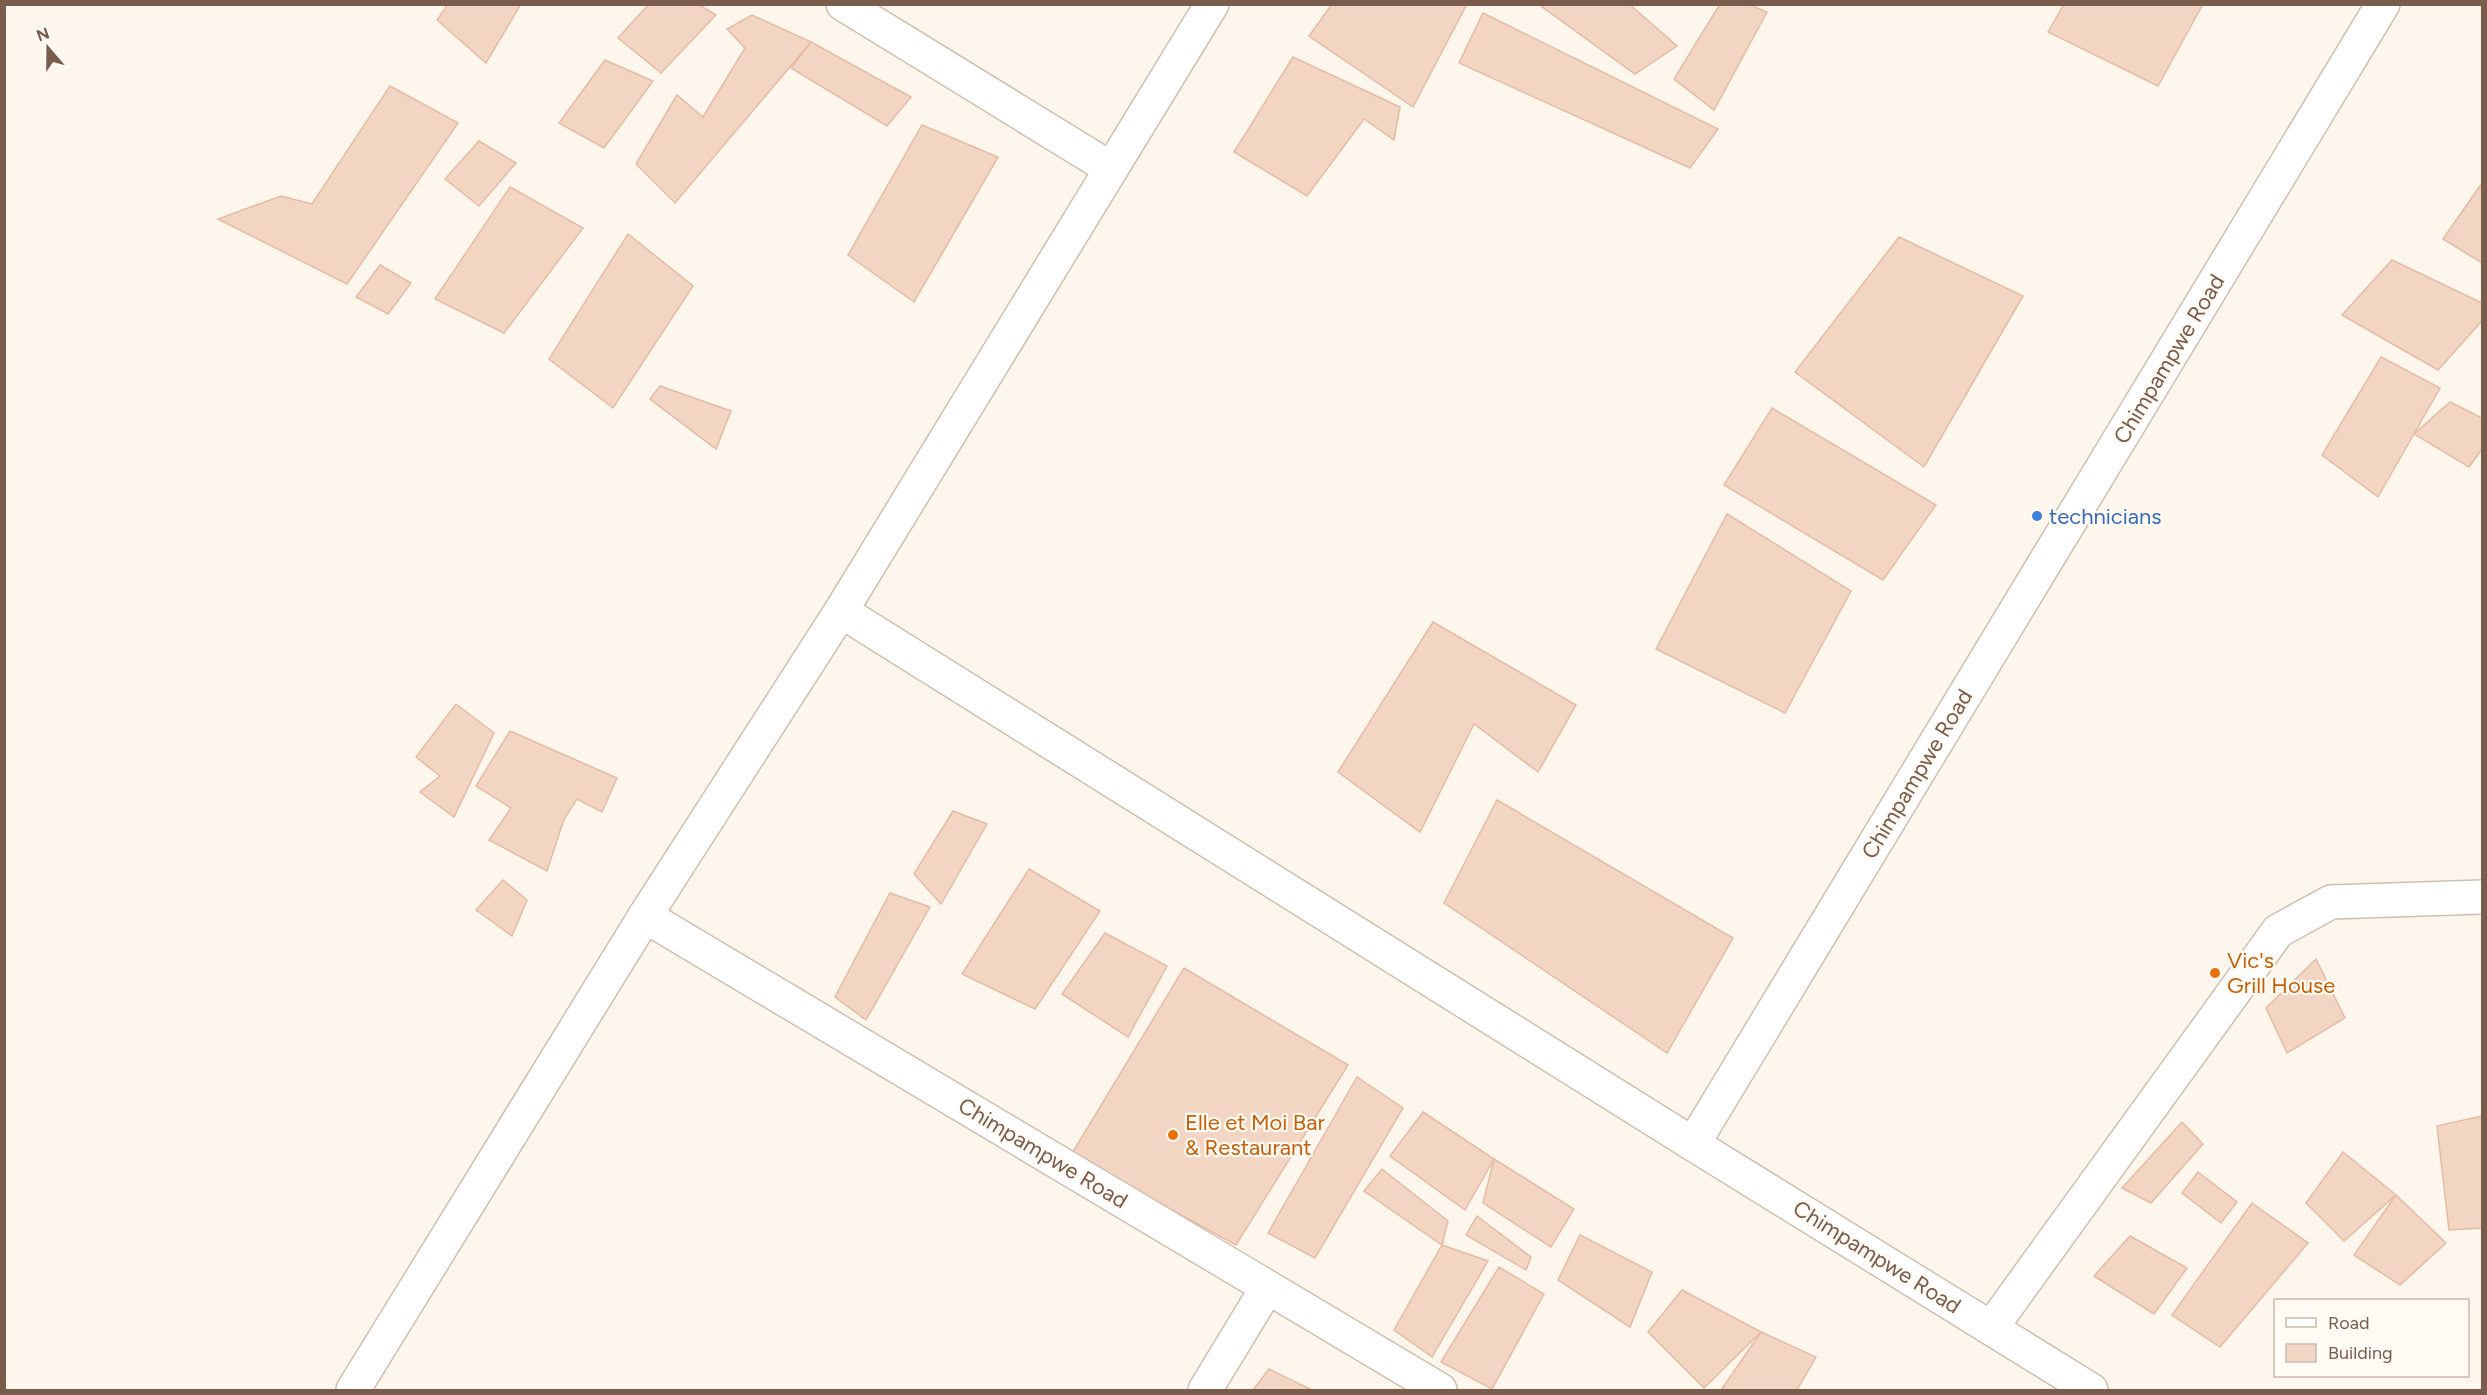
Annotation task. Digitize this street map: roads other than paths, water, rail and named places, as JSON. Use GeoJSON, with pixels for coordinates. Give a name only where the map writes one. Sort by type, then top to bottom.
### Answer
{"type":"FeatureCollection","features":[{"type":"Feature","properties":{"kind":"street"},"geometry":{"type":"LineString","coordinates":[[843,4],[1110,168]]}},
{"type":"Feature","properties":{"kind":"street"},"geometry":{"type":"LineString","coordinates":[[353,1390],[645,916],[841,611],[1212,4]]}},
{"type":"Feature","properties":{"kind":"street","name":"Chimpampwe Road"},"geometry":{"type":"LineString","coordinates":[[2091,1390],[1693,1144],[2384,4]]}},
{"type":"Feature","properties":{"kind":"street"},"geometry":{"type":"LineString","coordinates":[[841,611],[1693,1144]]}},
{"type":"Feature","properties":{"kind":"street"},"geometry":{"type":"LineString","coordinates":[[1991,1328],[2278,931],[2331,902],[2482,897]]}},
{"type":"Feature","properties":{"kind":"street","name":"Chimpampwe Road"},"geometry":{"type":"LineString","coordinates":[[645,916],[1440,1390]]}},
{"type":"Feature","properties":{"kind":"street"},"geometry":{"type":"LineString","coordinates":[[1205,1390],[1268,1287]]}},
{"type":"Feature","properties":{"kind":"place","name":"technicians"},"geometry":{"type":"Point","coordinates":[2037,516]}},
{"type":"Feature","properties":{"kind":"place","name":"Vic's Grill House"},"geometry":{"type":"Point","coordinates":[2215,973]}},
{"type":"Feature","properties":{"kind":"place","name":"Elle et Moi Bar & Restaurant"},"geometry":{"type":"Point","coordinates":[1173,1135]}}]}
